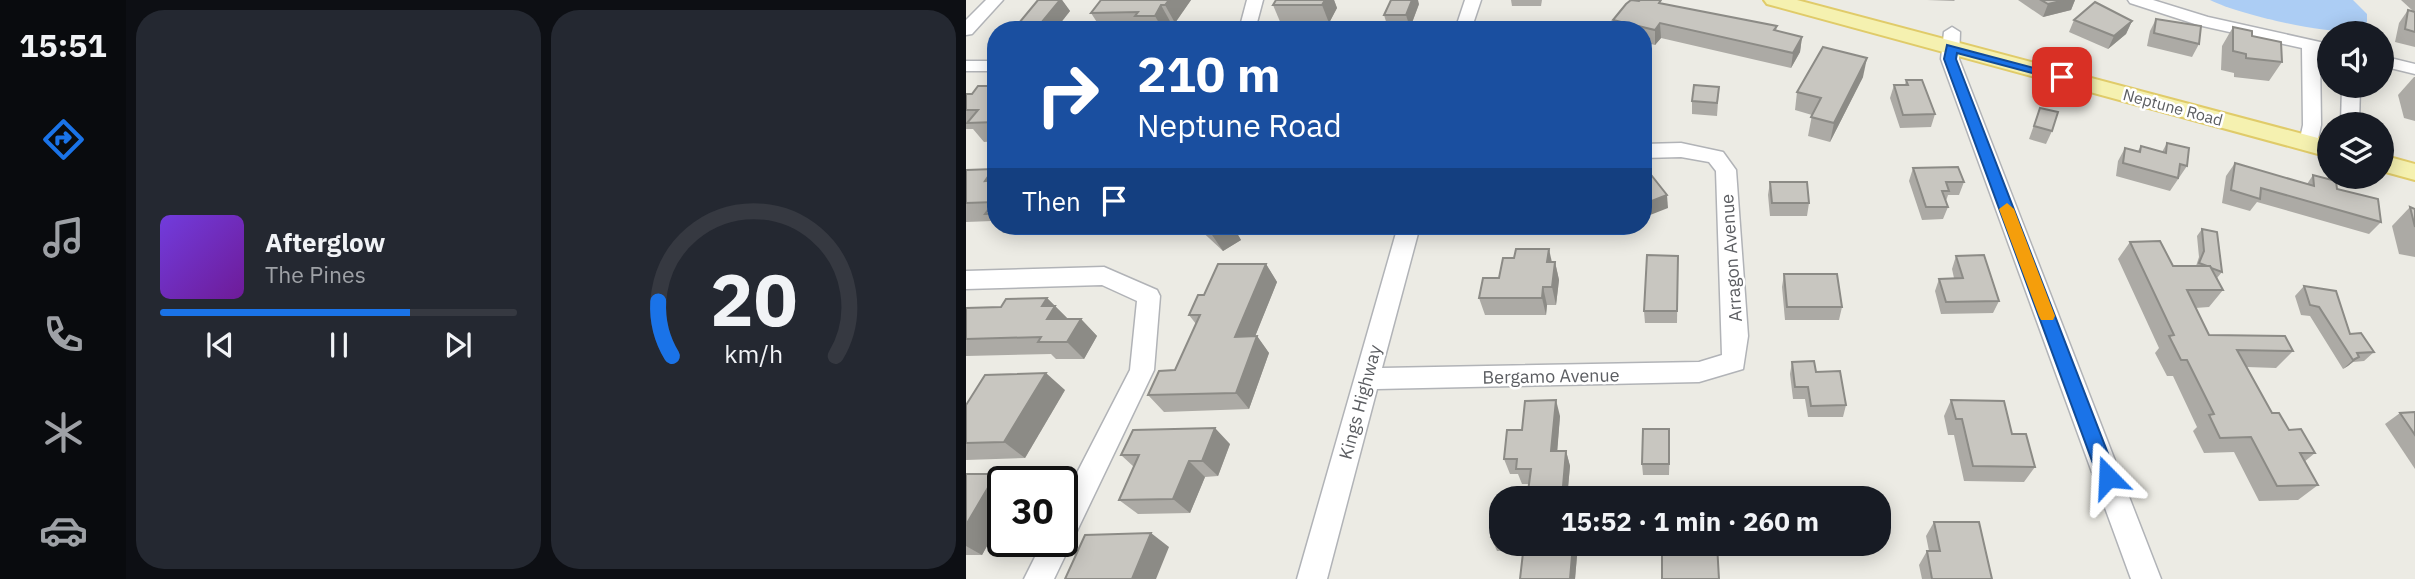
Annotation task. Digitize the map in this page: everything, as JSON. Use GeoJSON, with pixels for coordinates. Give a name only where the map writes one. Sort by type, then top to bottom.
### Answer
{"type":"FeatureCollection","features":[{"type":"Feature","properties":{"kind":"main road","name":"Neptune Road"},"geometry":{"type":"LineString","coordinates":[[1774,0],[1952,40],[2317,136]]}},
{"type":"Feature","properties":{"kind":"main road","name":"Neptune Road"},"geometry":{"type":"LineString","coordinates":[[1832,0],[1952,40]]}},
{"type":"Feature","properties":{"kind":"main road"},"geometry":{"type":"LineString","coordinates":[[2394,147],[2415,152]]}},
{"type":"Feature","properties":{"kind":"main road"},"geometry":{"type":"LineString","coordinates":[[2394,166],[2415,172]]}},
{"type":"Feature","properties":{"kind":"street"},"geometry":{"type":"LineString","coordinates":[[966,30],[995,0]]}},
{"type":"Feature","properties":{"kind":"street"},"geometry":{"type":"LineString","coordinates":[[1249,21],[1255,0]]}},
{"type":"Feature","properties":{"kind":"street"},"geometry":{"type":"LineString","coordinates":[[1466,21],[1473,0]]}},
{"type":"Feature","properties":{"kind":"street"},"geometry":{"type":"LineString","coordinates":[[2136,0],[2204,21],[2317,47]]}},
{"type":"Feature","properties":{"kind":"street"},"geometry":{"type":"LineString","coordinates":[[1952,40],[1950,59],[2146,579]]}},
{"type":"Feature","properties":{"kind":"street"},"geometry":{"type":"LineString","coordinates":[[2394,64],[2415,69]]}},
{"type":"Feature","properties":{"kind":"street"},"geometry":{"type":"LineString","coordinates":[[966,66],[987,66]]}},
{"type":"Feature","properties":{"kind":"street","name":"Arragon Avenue"},"geometry":{"type":"LineString","coordinates":[[1652,151],[1681,150],[1716,157],[1726,170],[1736,336],[1734,362]]}},
{"type":"Feature","properties":{"kind":"street","name":"Kings Highway"},"geometry":{"type":"LineString","coordinates":[[1312,579],[1407,235]]}},
{"type":"Feature","properties":{"kind":"street"},"geometry":{"type":"LineString","coordinates":[[966,280],[1104,276],[1149,296],[1142,370],[1078,500]]}},
{"type":"Feature","properties":{"kind":"street","name":"Bergamo Avenue"},"geometry":{"type":"LineString","coordinates":[[1367,379],[1699,372],[1734,362]]}},
{"type":"Feature","properties":{"kind":"street"},"geometry":{"type":"LineString","coordinates":[[1039,579],[1050,557]]}},
{"type":"Feature","properties":{"kind":"water"},"geometry":{"type":"Polygon","coordinates":[[[2210,0],[2353,0],[2367,14],[2367,21],[2317,21],[2317,29],[2223,6],[2210,0]]]}},
{"type":"Feature","properties":{"kind":"building"},"geometry":{"type":"Polygon","coordinates":[[[1038,0],[1060,0],[1043,21],[1021,21],[1038,0]]]}},
{"type":"Feature","properties":{"kind":"building"},"geometry":{"type":"Polygon","coordinates":[[[1101,0],[1169,0],[1165,5],[1161,5],[1155,16],[1135,16],[1138,12],[1091,13],[1101,0]]]}},
{"type":"Feature","properties":{"kind":"building"},"geometry":{"type":"Polygon","coordinates":[[[1276,0],[1325,0],[1322,5],[1273,5],[1276,0]]]}},
{"type":"Feature","properties":{"kind":"building"},"geometry":{"type":"Polygon","coordinates":[[[1391,0],[1412,0],[1406,15],[1384,15],[1391,0]]]}},
{"type":"Feature","properties":{"kind":"building"},"geometry":{"type":"Polygon","coordinates":[[[1631,0],[1661,0],[1659,3],[1777,26],[1774,30],[1802,37],[1793,53],[1660,23],[1655,30],[1652,29],[1652,21],[1613,20],[1631,0]]]}},
{"type":"Feature","properties":{"kind":"building"},"geometry":{"type":"Polygon","coordinates":[[[2041,0],[2065,0],[2048,4],[2041,0]]]}},
{"type":"Feature","properties":{"kind":"building"},"geometry":{"type":"Polygon","coordinates":[[[2095,2],[2132,21],[2114,36],[2074,20],[2095,2]]]}},
{"type":"Feature","properties":{"kind":"building"},"geometry":{"type":"Polygon","coordinates":[[[2408,10],[2415,12],[2415,32],[2405,29],[2408,10]]]}},
{"type":"Feature","properties":{"kind":"building"},"geometry":{"type":"Polygon","coordinates":[[[2156,19],[2201,26],[2199,44],[2154,33],[2156,19]]]}},
{"type":"Feature","properties":{"kind":"building"},"geometry":{"type":"Polygon","coordinates":[[[2233,27],[2252,31],[2252,36],[2281,42],[2282,62],[2246,58],[2246,54],[2233,51],[2233,27]]]}},
{"type":"Feature","properties":{"kind":"building"},"geometry":{"type":"Polygon","coordinates":[[[1823,47],[1867,58],[1834,123],[1811,117],[1821,98],[1797,92],[1823,47]]]}},
{"type":"Feature","properties":{"kind":"building"},"geometry":{"type":"Polygon","coordinates":[[[1906,80],[1922,80],[1935,114],[1903,115],[1894,85],[1908,85],[1906,80]]]}},
{"type":"Feature","properties":{"kind":"building"},"geometry":{"type":"Polygon","coordinates":[[[1694,85],[1719,87],[1717,103],[1692,101],[1694,85]]]}},
{"type":"Feature","properties":{"kind":"building"},"geometry":{"type":"Polygon","coordinates":[[[978,86],[987,86],[987,122],[967,123],[978,110],[966,110],[966,94],[972,94],[978,86]]]}},
{"type":"Feature","properties":{"kind":"building"},"geometry":{"type":"Polygon","coordinates":[[[2040,108],[2058,112],[2052,131],[2034,126],[2040,108]]]}},
{"type":"Feature","properties":{"kind":"building"},"geometry":{"type":"Polygon","coordinates":[[[2167,143],[2189,148],[2187,166],[2180,164],[2178,178],[2123,163],[2125,148],[2140,152],[2141,146],[2166,153],[2167,143]]]}},
{"type":"Feature","properties":{"kind":"building"},"geometry":{"type":"Polygon","coordinates":[[[2235,163],[2314,186],[2313,175],[2317,176],[2317,189],[2337,189],[2378,199],[2381,222],[2261,188],[2260,199],[2231,190],[2235,163]]]}},
{"type":"Feature","properties":{"kind":"building"},"geometry":{"type":"Polygon","coordinates":[[[1958,167],[1964,182],[1946,182],[1949,191],[1942,191],[1948,207],[1926,207],[1913,168],[1958,167]]]}},
{"type":"Feature","properties":{"kind":"building"},"geometry":{"type":"Polygon","coordinates":[[[987,169],[987,202],[966,203],[966,170],[987,169]]]}},
{"type":"Feature","properties":{"kind":"building"},"geometry":{"type":"Polygon","coordinates":[[[1652,176],[1667,195],[1652,201],[1652,176]]]}},
{"type":"Feature","properties":{"kind":"building"},"geometry":{"type":"Polygon","coordinates":[[[1770,182],[1807,182],[1809,203],[1772,203],[1770,182]]]}},
{"type":"Feature","properties":{"kind":"building"},"geometry":{"type":"Polygon","coordinates":[[[2410,207],[2415,209],[2415,227],[2410,207]]]}},
{"type":"Feature","properties":{"kind":"building"},"geometry":{"type":"Polygon","coordinates":[[[2202,229],[2217,232],[2222,272],[2199,263],[2204,251],[2202,229]]]}},
{"type":"Feature","properties":{"kind":"building"},"geometry":{"type":"Polygon","coordinates":[[[2160,241],[2173,266],[2210,266],[2223,290],[2187,290],[2209,335],[2285,336],[2293,351],[2237,350],[2272,413],[2279,413],[2289,430],[2301,429],[2315,453],[2300,453],[2318,485],[2277,486],[2251,437],[2220,438],[2209,415],[2214,414],[2187,360],[2181,360],[2169,336],[2174,335],[2130,242],[2160,241]]]}},
{"type":"Feature","properties":{"kind":"building"},"geometry":{"type":"Polygon","coordinates":[[[1516,249],[1549,249],[1547,262],[1555,262],[1552,287],[1543,287],[1542,298],[1479,298],[1483,278],[1499,278],[1503,258],[1514,258],[1516,249]]]}},
{"type":"Feature","properties":{"kind":"building"},"geometry":{"type":"Polygon","coordinates":[[[1647,255],[1678,256],[1677,311],[1644,311],[1647,255]]]}},
{"type":"Feature","properties":{"kind":"building"},"geometry":{"type":"Polygon","coordinates":[[[1984,255],[1999,301],[1946,302],[1939,279],[1963,278],[1956,256],[1984,255]]]}},
{"type":"Feature","properties":{"kind":"building"},"geometry":{"type":"Polygon","coordinates":[[[1218,264],[1266,264],[1235,337],[1257,336],[1236,393],[1148,395],[1159,371],[1175,370],[1200,315],[1189,315],[1198,295],[1204,295],[1218,264]]]}},
{"type":"Feature","properties":{"kind":"building"},"geometry":{"type":"Polygon","coordinates":[[[1784,274],[1837,274],[1842,307],[1787,307],[1784,274]]]}},
{"type":"Feature","properties":{"kind":"building"},"geometry":{"type":"Polygon","coordinates":[[[2304,286],[2336,291],[2350,334],[2361,333],[2374,352],[2357,353],[2359,357],[2353,360],[2319,307],[2310,305],[2304,286]]]}},
{"type":"Feature","properties":{"kind":"building"},"geometry":{"type":"Polygon","coordinates":[[[1047,298],[1042,306],[1055,306],[1047,319],[1081,319],[1067,342],[1038,342],[1041,337],[966,339],[966,308],[1001,307],[1006,299],[1047,298]]]}},
{"type":"Feature","properties":{"kind":"building"},"geometry":{"type":"Polygon","coordinates":[[[1814,361],[1816,372],[1840,371],[1846,405],[1811,406],[1808,387],[1795,387],[1792,362],[1814,361]]]}},
{"type":"Feature","properties":{"kind":"building"},"geometry":{"type":"Polygon","coordinates":[[[1046,373],[1004,442],[966,443],[966,405],[985,375],[1046,373]]]}},
{"type":"Feature","properties":{"kind":"building"},"geometry":{"type":"Polygon","coordinates":[[[1556,400],[1551,451],[1566,451],[1563,486],[1529,486],[1531,469],[1516,469],[1517,459],[1504,459],[1507,430],[1522,430],[1525,401],[1556,400]]]}},
{"type":"Feature","properties":{"kind":"building"},"geometry":{"type":"Polygon","coordinates":[[[1951,400],[2004,401],[2012,434],[2026,434],[2035,467],[1973,466],[1962,419],[1956,419],[1951,400]]]}},
{"type":"Feature","properties":{"kind":"building"},"geometry":{"type":"Polygon","coordinates":[[[2415,412],[2415,435],[2400,413],[2415,412]]]}},
{"type":"Feature","properties":{"kind":"building"},"geometry":{"type":"Polygon","coordinates":[[[1215,428],[1202,461],[1189,461],[1173,499],[1119,500],[1139,455],[1121,455],[1133,430],[1215,428]]]}},
{"type":"Feature","properties":{"kind":"building"},"geometry":{"type":"Polygon","coordinates":[[[1643,429],[1669,429],[1669,464],[1642,464],[1643,429]]]}},
{"type":"Feature","properties":{"kind":"building"},"geometry":{"type":"Polygon","coordinates":[[[966,474],[987,474],[987,489],[966,525],[966,474]]]}},
{"type":"Feature","properties":{"kind":"building"},"geometry":{"type":"Polygon","coordinates":[[[1934,522],[1979,522],[1992,579],[1932,579],[1927,551],[1940,551],[1934,522]]]}},
{"type":"Feature","properties":{"kind":"building"},"geometry":{"type":"Polygon","coordinates":[[[1151,533],[1132,579],[1065,579],[1075,557],[1078,557],[1085,535],[1151,533]]]}},
{"type":"Feature","properties":{"kind":"building"},"geometry":{"type":"Polygon","coordinates":[[[1523,556],[1572,556],[1570,579],[1520,579],[1523,556]]]}},
{"type":"Feature","properties":{"kind":"building"},"geometry":{"type":"Polygon","coordinates":[[[1662,556],[1718,556],[1719,579],[1662,579],[1662,556]]]}},
{"type":"Feature","properties":{"kind":"slow traffic"},"geometry":{"type":"LineString","coordinates":[[2007,209],[2047,316]]}},
{"type":"Feature","properties":{"kind":"route"},"geometry":{"type":"LineString","coordinates":[[2062,77],[1951,47],[1950,59],[2108,477]]}}]}
